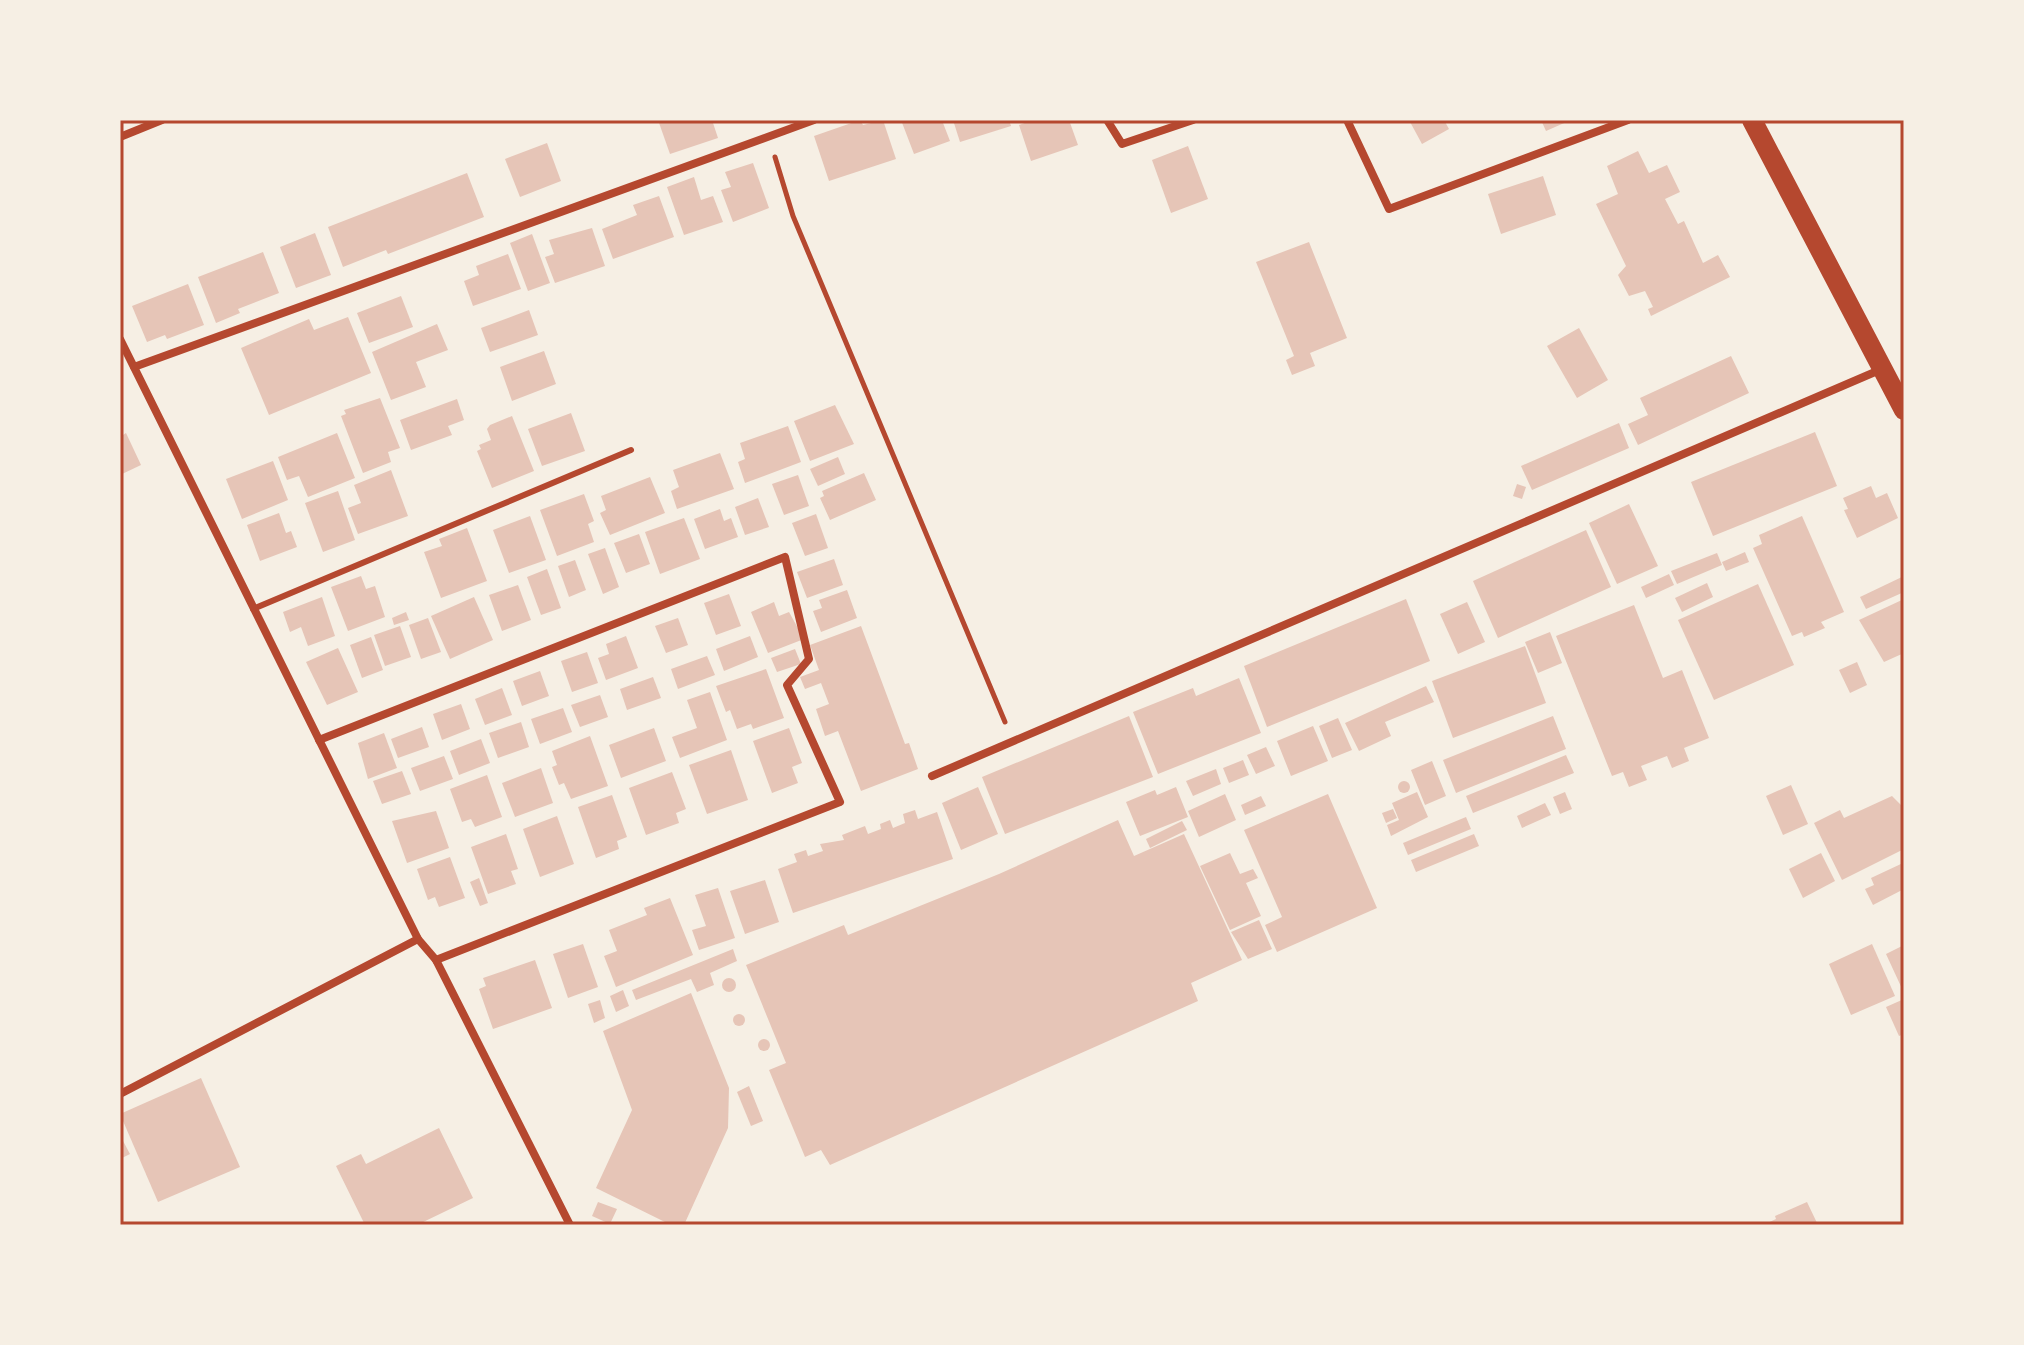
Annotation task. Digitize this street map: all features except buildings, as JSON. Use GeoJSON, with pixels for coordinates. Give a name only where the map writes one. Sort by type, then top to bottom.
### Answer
{"type":"FeatureCollection","features":[{"type":"Feature","properties":{"kind":"main road"},"geometry":{"type":"LineString","coordinates":[[1752,120],[1904,410]]}},
{"type":"Feature","properties":{"kind":"street"},"geometry":{"type":"LineString","coordinates":[[120,137],[162,120]]}},
{"type":"Feature","properties":{"kind":"street"},"geometry":{"type":"LineString","coordinates":[[134,367],[814,120]]}},
{"type":"Feature","properties":{"kind":"street"},"geometry":{"type":"LineString","coordinates":[[1107,120],[1122,144],[1193,120]]}},
{"type":"Feature","properties":{"kind":"street"},"geometry":{"type":"LineString","coordinates":[[1347,120],[1389,209],[1628,120]]}},
{"type":"Feature","properties":{"kind":"street"},"geometry":{"type":"LineString","coordinates":[[120,339],[418,939],[436,960],[570,1225]]}},
{"type":"Feature","properties":{"kind":"street"},"geometry":{"type":"LineString","coordinates":[[932,776],[1883,369]]}},
{"type":"Feature","properties":{"kind":"street"},"geometry":{"type":"LineString","coordinates":[[319,740],[785,557],[809,659],[787,685],[840,802],[436,960]]}},
{"type":"Feature","properties":{"kind":"street"},"geometry":{"type":"LineString","coordinates":[[120,1094],[418,939]]}},
{"type":"Feature","properties":{"kind":"lane"},"geometry":{"type":"LineString","coordinates":[[253,609],[631,450]]}},
{"type":"Feature","properties":{"kind":"path"},"geometry":{"type":"LineString","coordinates":[[768,137],[793,216],[1013,741]]}}]}
